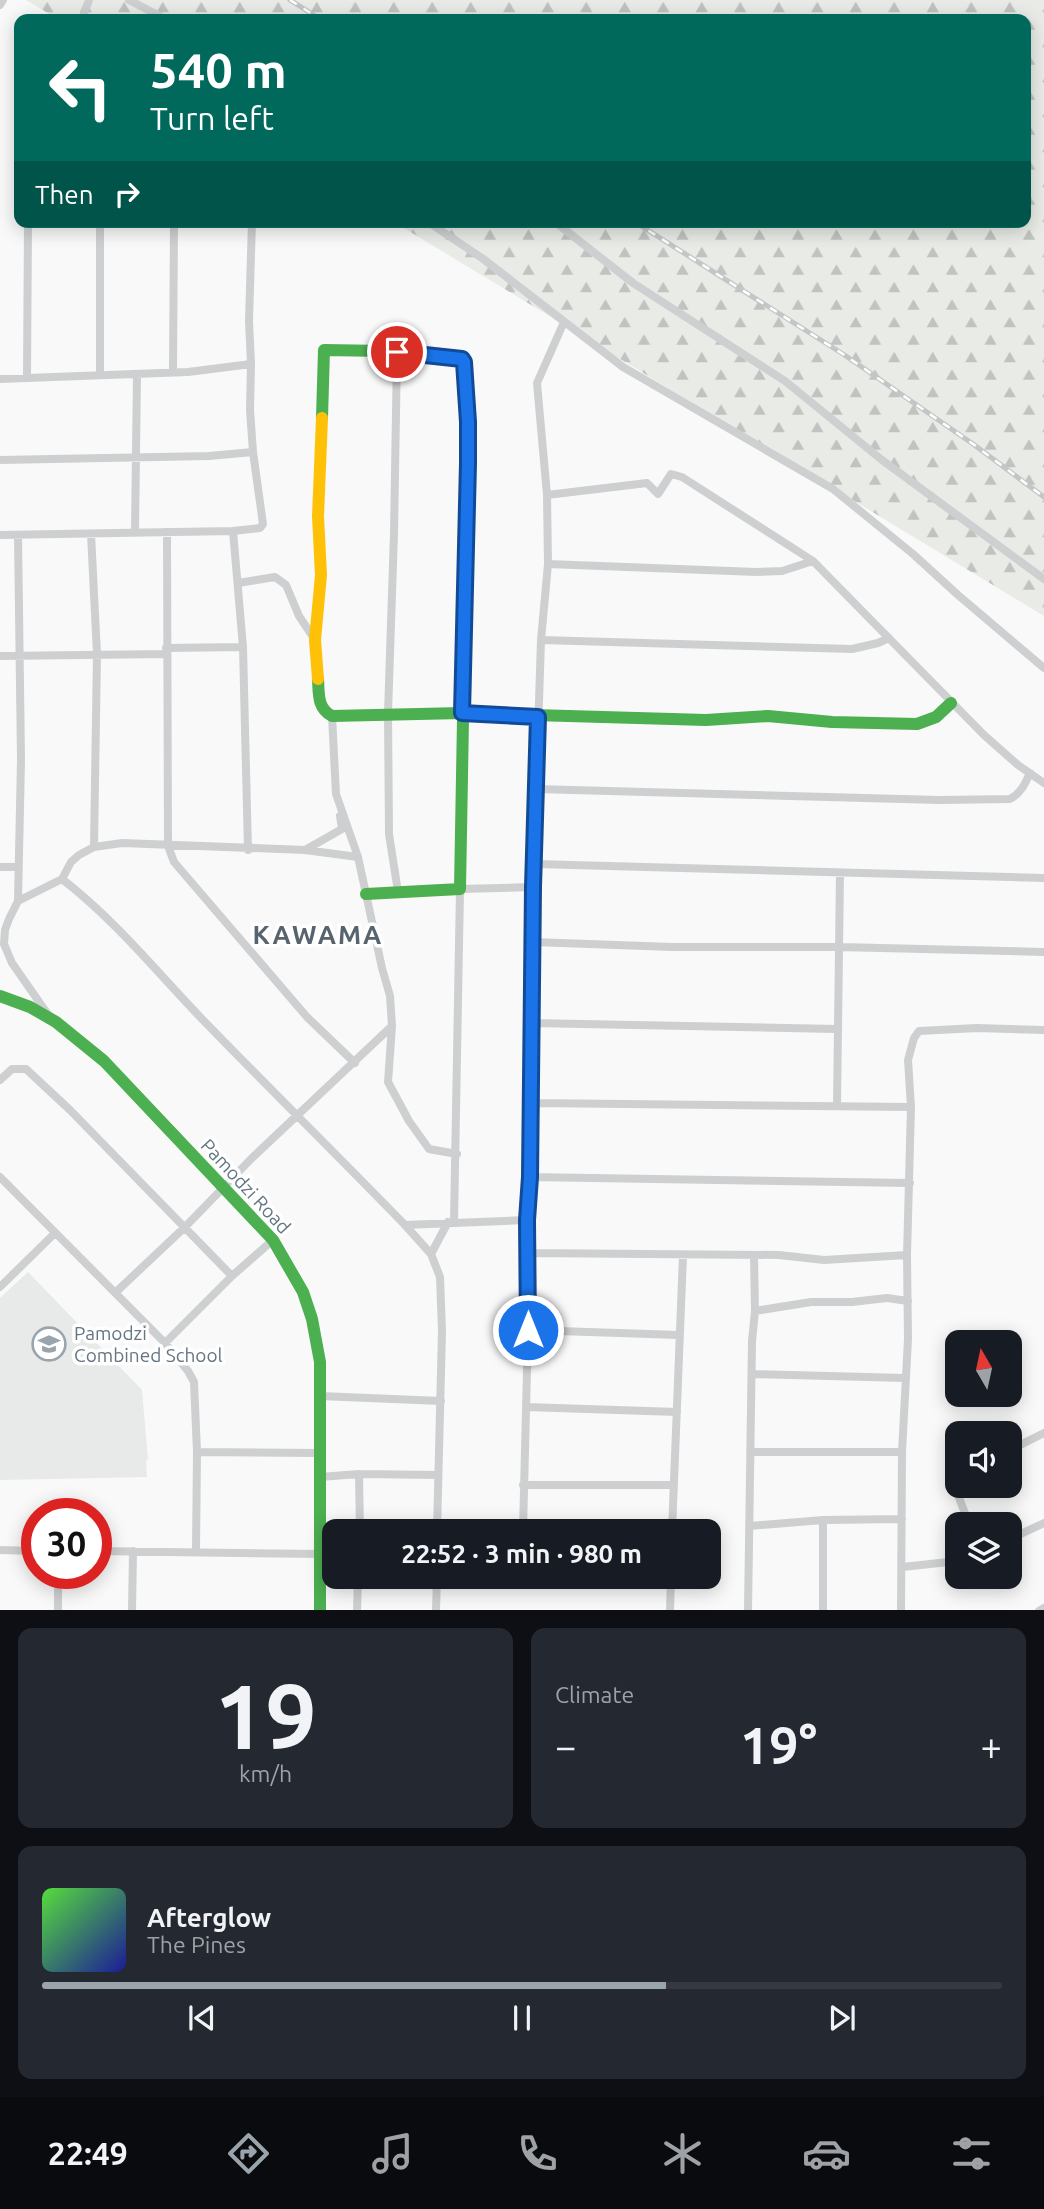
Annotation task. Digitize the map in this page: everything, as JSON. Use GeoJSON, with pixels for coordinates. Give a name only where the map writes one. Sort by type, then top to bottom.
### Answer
{"type":"FeatureCollection","features":[{"type":"Feature","properties":{"kind":"street"},"geometry":{"type":"LineString","coordinates":[[0,5],[3,0]]}},
{"type":"Feature","properties":{"kind":"street"},"geometry":{"type":"LineString","coordinates":[[129,0],[156,14]]}},
{"type":"Feature","properties":{"kind":"street"},"geometry":{"type":"LineString","coordinates":[[27,378],[28,228]]}},
{"type":"Feature","properties":{"kind":"street"},"geometry":{"type":"LineString","coordinates":[[100,228],[100,375]]}},
{"type":"Feature","properties":{"kind":"street"},"geometry":{"type":"LineString","coordinates":[[173,372],[174,228]]}},
{"type":"Feature","properties":{"kind":"street"},"geometry":{"type":"LineString","coordinates":[[0,535],[233,531],[260,528],[263,524],[250,410],[252,228]]}},
{"type":"Feature","properties":{"kind":"street"},"geometry":{"type":"LineString","coordinates":[[437,228],[482,258],[623,367],[833,489],[913,554],[1044,668]]}},
{"type":"Feature","properties":{"kind":"street"},"geometry":{"type":"LineString","coordinates":[[563,228],[633,283],[786,381],[882,460],[1044,579]]}},
{"type":"Feature","properties":{"kind":"street"},"geometry":{"type":"LineString","coordinates":[[523,1519],[528,1330],[527,1220],[532,1103],[533,887],[541,640],[548,564],[547,495],[537,383],[564,322]]}},
{"type":"Feature","properties":{"kind":"street"},"geometry":{"type":"LineString","coordinates":[[431,1254],[451,1222],[457,1154],[462,713],[468,459],[464,362],[462,359],[397,352],[335,349],[323,351],[318,516],[321,575],[315,640],[319,701],[323,711],[332,716],[462,713],[706,720],[768,716],[832,722],[918,724],[936,717],[951,703]]}},
{"type":"Feature","properties":{"kind":"street"},"geometry":{"type":"LineString","coordinates":[[397,352],[388,713],[389,834],[397,892]]}},
{"type":"Feature","properties":{"kind":"street"},"geometry":{"type":"LineString","coordinates":[[0,379],[208,370],[251,364]]}},
{"type":"Feature","properties":{"kind":"street"},"geometry":{"type":"LineString","coordinates":[[135,532],[137,374]]}},
{"type":"Feature","properties":{"kind":"street"},"geometry":{"type":"LineString","coordinates":[[0,460],[209,456],[253,452]]}},
{"type":"Feature","properties":{"kind":"street"},"geometry":{"type":"LineString","coordinates":[[547,495],[647,483],[658,494],[674,473],[716,497],[813,561],[984,735],[1044,783]]}},
{"type":"Feature","properties":{"kind":"street"},"geometry":{"type":"LineString","coordinates":[[233,531],[243,648],[248,850]]}},
{"type":"Feature","properties":{"kind":"street"},"geometry":{"type":"LineString","coordinates":[[167,532],[168,846],[174,862],[307,1017],[355,1063]]}},
{"type":"Feature","properties":{"kind":"street"},"geometry":{"type":"LineString","coordinates":[[91,534],[97,654],[94,847]]}},
{"type":"Feature","properties":{"kind":"street"},"geometry":{"type":"LineString","coordinates":[[18,535],[18,901],[5,930],[4,944],[12,963],[49,1016]]}},
{"type":"Feature","properties":{"kind":"street"},"geometry":{"type":"LineString","coordinates":[[548,564],[757,572],[782,570],[813,561]]}},
{"type":"Feature","properties":{"kind":"street"},"geometry":{"type":"LineString","coordinates":[[238,583],[275,577],[281,579],[305,627],[315,640]]}},
{"type":"Feature","properties":{"kind":"street"},"geometry":{"type":"LineString","coordinates":[[541,640],[852,649],[889,638]]}},
{"type":"Feature","properties":{"kind":"street"},"geometry":{"type":"LineString","coordinates":[[0,656],[243,648]]}},
{"type":"Feature","properties":{"kind":"street"},"geometry":{"type":"LineString","coordinates":[[304,850],[342,829],[336,794],[332,716]]}},
{"type":"Feature","properties":{"kind":"street"},"geometry":{"type":"LineString","coordinates":[[536,789],[939,800],[1010,799],[1024,787],[1030,773]]}},
{"type":"Feature","properties":{"kind":"street"},"geometry":{"type":"LineString","coordinates":[[336,794],[358,856],[390,996],[392,1026],[388,1082],[409,1121],[429,1149],[457,1154]]}},
{"type":"Feature","properties":{"kind":"street"},"geometry":{"type":"LineString","coordinates":[[18,901],[62,879],[71,862],[94,847],[122,843],[248,850],[304,850],[358,856]]}},
{"type":"Feature","properties":{"kind":"street"},"geometry":{"type":"LineString","coordinates":[[535,864],[840,873],[979,874],[1044,878]]}},
{"type":"Feature","properties":{"kind":"street"},"geometry":{"type":"LineString","coordinates":[[0,867],[18,867]]}},
{"type":"Feature","properties":{"kind":"street"},"geometry":{"type":"LineString","coordinates":[[837,1106],[840,873]]}},
{"type":"Feature","properties":{"kind":"street"},"geometry":{"type":"LineString","coordinates":[[62,879],[87,898],[140,951],[184,1000],[431,1254],[440,1277],[441,1401],[437,1519]]}},
{"type":"Feature","properties":{"kind":"street"},"geometry":{"type":"LineString","coordinates":[[366,894],[533,887]]}},
{"type":"Feature","properties":{"kind":"street"},"geometry":{"type":"LineString","coordinates":[[533,942],[672,947],[838,947],[1044,952]]}},
{"type":"Feature","properties":{"kind":"street","name":"Pamodzi Road"},"geometry":{"type":"LineString","coordinates":[[0,996],[49,1016],[75,1033],[104,1060],[273,1241],[293,1272],[313,1319],[320,1362],[320,1610]]}},
{"type":"Feature","properties":{"kind":"street"},"geometry":{"type":"LineString","coordinates":[[531,1023],[837,1029]]}},
{"type":"Feature","properties":{"kind":"street"},"geometry":{"type":"LineString","coordinates":[[116,1292],[185,1227],[252,1158],[392,1026]]}},
{"type":"Feature","properties":{"kind":"street"},"geometry":{"type":"LineString","coordinates":[[901,1610],[902,1452],[911,1107],[908,1060],[914,1038],[919,1031],[977,1028],[1044,1030]]}},
{"type":"Feature","properties":{"kind":"street"},"geometry":{"type":"LineString","coordinates":[[376,1043],[391,1052]]}},
{"type":"Feature","properties":{"kind":"street"},"geometry":{"type":"LineString","coordinates":[[0,1080],[12,1069],[26,1069],[70,1110],[232,1276]]}},
{"type":"Feature","properties":{"kind":"street"},"geometry":{"type":"LineString","coordinates":[[532,1103],[911,1107]]}},
{"type":"Feature","properties":{"kind":"street"},"geometry":{"type":"LineString","coordinates":[[0,1177],[165,1343],[194,1382],[197,1452],[196,1551]]}},
{"type":"Feature","properties":{"kind":"street"},"geometry":{"type":"LineString","coordinates":[[530,1177],[910,1183]]}},
{"type":"Feature","properties":{"kind":"street"},"geometry":{"type":"LineString","coordinates":[[405,1225],[527,1220]]}},
{"type":"Feature","properties":{"kind":"street"},"geometry":{"type":"LineString","coordinates":[[0,1287],[55,1233]]}},
{"type":"Feature","properties":{"kind":"street"},"geometry":{"type":"LineString","coordinates":[[165,1343],[232,1276],[273,1241]]}},
{"type":"Feature","properties":{"kind":"street"},"geometry":{"type":"LineString","coordinates":[[528,1253],[779,1255],[824,1260],[907,1255]]}},
{"type":"Feature","properties":{"kind":"street"},"geometry":{"type":"LineString","coordinates":[[748,1610],[754,1255]]}},
{"type":"Feature","properties":{"kind":"street"},"geometry":{"type":"LineString","coordinates":[[673,1519],[683,1256]]}},
{"type":"Feature","properties":{"kind":"street"},"geometry":{"type":"LineString","coordinates":[[755,1311],[811,1302],[852,1302],[887,1298],[908,1301]]}},
{"type":"Feature","properties":{"kind":"street"},"geometry":{"type":"LineString","coordinates":[[528,1330],[679,1335]]}},
{"type":"Feature","properties":{"kind":"street"},"geometry":{"type":"LineString","coordinates":[[753,1374],[905,1378]]}},
{"type":"Feature","properties":{"kind":"street"},"geometry":{"type":"LineString","coordinates":[[320,1396],[441,1401]]}},
{"type":"Feature","properties":{"kind":"street"},"geometry":{"type":"LineString","coordinates":[[526,1407],[677,1412]]}},
{"type":"Feature","properties":{"kind":"street"},"geometry":{"type":"LineString","coordinates":[[1022,1444],[1044,1433]]}},
{"type":"Feature","properties":{"kind":"street"},"geometry":{"type":"LineString","coordinates":[[197,1452],[320,1453]]}},
{"type":"Feature","properties":{"kind":"street"},"geometry":{"type":"LineString","coordinates":[[751,1452],[902,1452]]}},
{"type":"Feature","properties":{"kind":"street"},"geometry":{"type":"LineString","coordinates":[[320,1477],[359,1474],[438,1475]]}},
{"type":"Feature","properties":{"kind":"street"},"geometry":{"type":"LineString","coordinates":[[359,1474],[359,1519]]}},
{"type":"Feature","properties":{"kind":"street"},"geometry":{"type":"LineString","coordinates":[[523,1485],[674,1485]]}},
{"type":"Feature","properties":{"kind":"street"},"geometry":{"type":"LineString","coordinates":[[750,1526],[823,1520],[902,1519]]}},
{"type":"Feature","properties":{"kind":"street"},"geometry":{"type":"LineString","coordinates":[[823,1520],[823,1610]]}},
{"type":"Feature","properties":{"kind":"street"},"geometry":{"type":"LineString","coordinates":[[1022,1533],[1044,1523]]}},
{"type":"Feature","properties":{"kind":"street"},"geometry":{"type":"LineString","coordinates":[[0,1550],[21,1551]]}},
{"type":"Feature","properties":{"kind":"street"},"geometry":{"type":"LineString","coordinates":[[112,1551],[319,1554]]}},
{"type":"Feature","properties":{"kind":"street"},"geometry":{"type":"LineString","coordinates":[[132,1610],[133,1551]]}},
{"type":"Feature","properties":{"kind":"street"},"geometry":{"type":"LineString","coordinates":[[902,1567],[945,1562]]}},
{"type":"Feature","properties":{"kind":"street"},"geometry":{"type":"LineString","coordinates":[[58,1589],[58,1610]]}},
{"type":"Feature","properties":{"kind":"street"},"geometry":{"type":"LineString","coordinates":[[357,1610],[358,1589]]}},
{"type":"Feature","properties":{"kind":"street"},"geometry":{"type":"LineString","coordinates":[[436,1610],[437,1589]]}},
{"type":"Feature","properties":{"kind":"street"},"geometry":{"type":"LineString","coordinates":[[670,1610],[671,1589]]}},
{"type":"Feature","properties":{"kind":"shaded area","name":"Pamodzi Combined School"},"geometry":{"type":"Polygon","coordinates":[[[28,1272],[142,1390],[147,1477],[0,1480],[0,1298],[28,1272]]]}},
{"type":"Feature","properties":{"kind":"green space"},"geometry":{"type":"Polygon","coordinates":[[[26,0],[1044,0],[1044,616],[404,228],[1031,228],[1031,14],[50,14],[26,0]]]}},
{"type":"Feature","properties":{"kind":"railway"},"geometry":{"type":"LineString","coordinates":[[290,0],[312,14]]}},
{"type":"Feature","properties":{"kind":"railway"},"geometry":{"type":"LineString","coordinates":[[644,228],[846,356],[1044,497]]}},
{"type":"Feature","properties":{"kind":"traffic: fast"},"geometry":{"type":"LineString","coordinates":[[322,418],[324,350],[385,351],[462,359],[466,406],[467,494],[460,889],[366,894]]}},
{"type":"Feature","properties":{"kind":"traffic: fast"},"geometry":{"type":"LineString","coordinates":[[318,679],[321,705],[332,716],[462,713],[706,720],[768,716],[832,722],[917,724],[936,717],[951,703]]}},
{"type":"Feature","properties":{"kind":"traffic: fast"},"geometry":{"type":"LineString","coordinates":[[0,996],[30,1007],[56,1022],[104,1061],[273,1240],[303,1292],[312,1319],[320,1362],[320,1610]]}},
{"type":"Feature","properties":{"kind":"traffic: slow"},"geometry":{"type":"LineString","coordinates":[[318,679],[315,640],[321,575],[318,516],[322,418]]}},
{"type":"Feature","properties":{"kind":"place","name":"Pamodzi Combined School"},"geometry":{"type":"Point","coordinates":[49,1344]}},
{"type":"Feature","properties":{"kind":"district","name":"KAWAMA"},"geometry":{"type":"Point","coordinates":[318,934]}},
{"type":"Feature","properties":{"kind":"route"},"geometry":{"type":"LineString","coordinates":[[397,352],[462,359],[464,362],[468,463],[462,713],[538,717],[533,887],[532,1103],[527,1220],[528,1330]]}}]}
